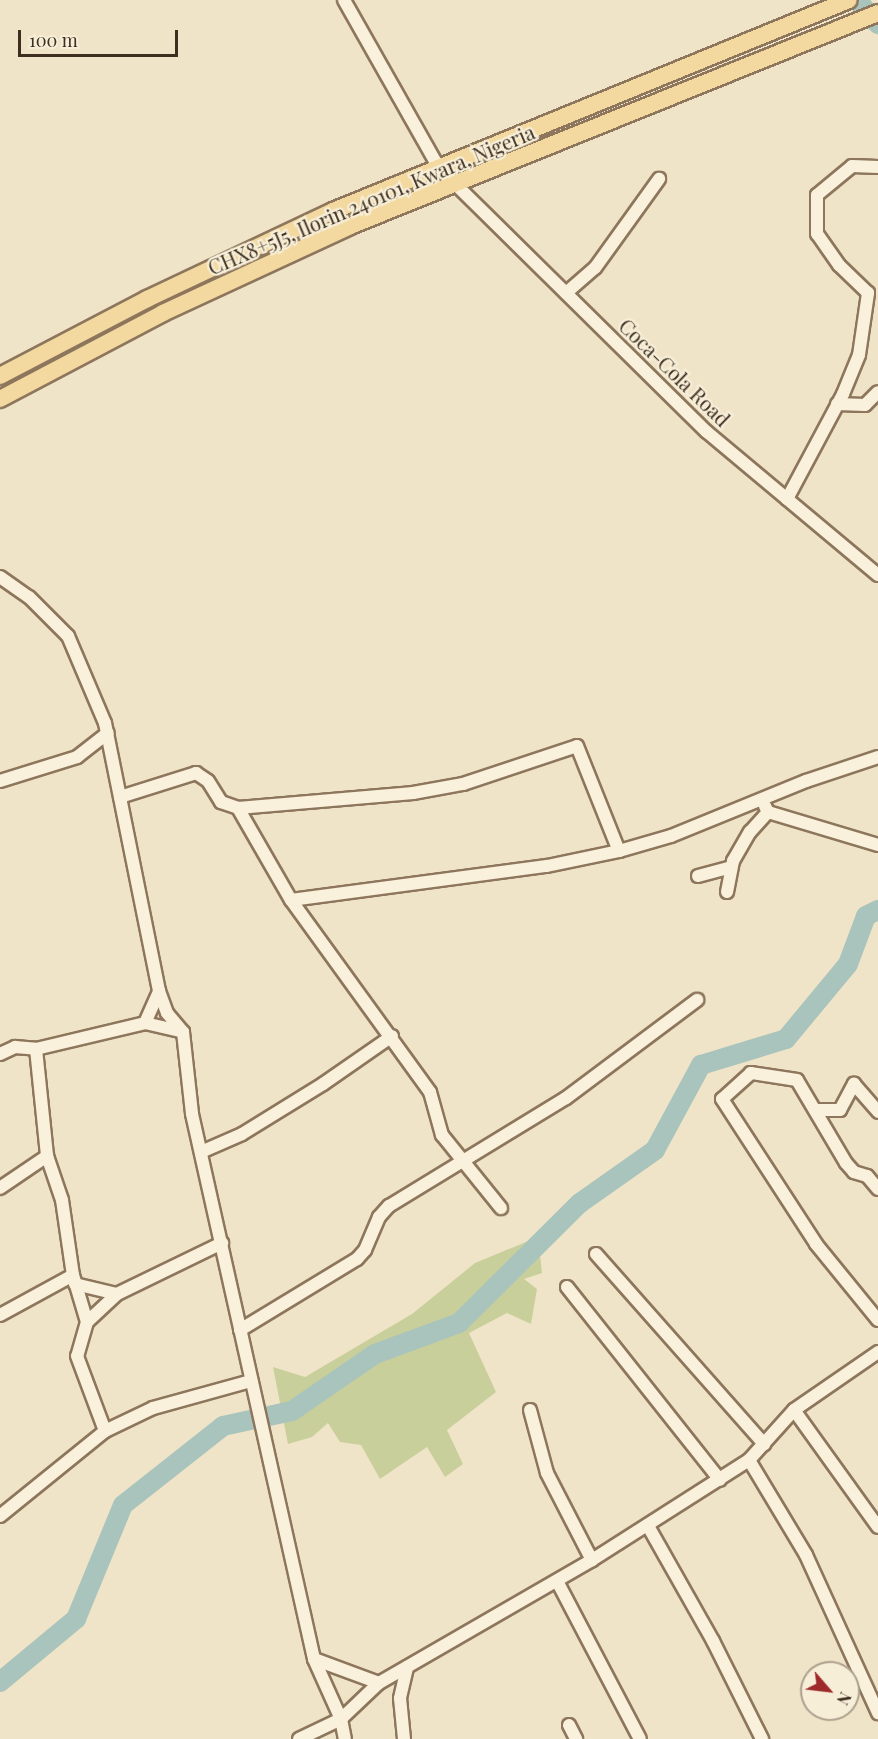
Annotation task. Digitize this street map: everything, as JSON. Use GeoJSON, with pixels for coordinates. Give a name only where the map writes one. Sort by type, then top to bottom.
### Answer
{"type":"FeatureCollection","features":[{"type":"Feature","properties":{"kind":"main road","name":"CHX8+5J5, Ilorin 240101, Kwara, Nigeria"},"geometry":{"type":"LineString","coordinates":[[0,376],[224,261],[439,168],[849,0]]}},
{"type":"Feature","properties":{"kind":"main road","name":"CHX8+5J5, Ilorin 240101, Kwara, Nigeria"},"geometry":{"type":"LineString","coordinates":[[0,399],[236,278],[455,184],[878,13]]}},
{"type":"Feature","properties":{"kind":"street","name":"Coca-Cola Road"},"geometry":{"type":"LineString","coordinates":[[344,0],[439,168],[707,432],[878,575]]}},
{"type":"Feature","properties":{"kind":"street"},"geometry":{"type":"LineString","coordinates":[[787,499],[837,404],[859,355],[873,297],[817,234],[817,195],[852,166],[878,167]]}},
{"type":"Feature","properties":{"kind":"street"},"geometry":{"type":"LineString","coordinates":[[566,293],[595,268],[659,179]]}},
{"type":"Feature","properties":{"kind":"street"},"geometry":{"type":"LineString","coordinates":[[837,404],[865,405],[878,392]]}},
{"type":"Feature","properties":{"kind":"street"},"geometry":{"type":"LineString","coordinates":[[0,577],[29,597],[68,636],[91,685],[108,733],[159,991],[167,1013],[183,1032],[192,1114],[314,1659],[341,1719],[345,1739]]}},
{"type":"Feature","properties":{"kind":"street"},"geometry":{"type":"LineString","coordinates":[[0,781],[77,757],[108,733]]}},
{"type":"Feature","properties":{"kind":"street"},"geometry":{"type":"LineString","coordinates":[[120,797],[196,773],[208,781],[221,802],[238,808],[413,793],[463,784],[577,746],[619,851]]}},
{"type":"Feature","properties":{"kind":"street"},"geometry":{"type":"LineString","coordinates":[[291,900],[547,866],[619,851],[671,836],[761,800],[878,758]]}},
{"type":"Feature","properties":{"kind":"street"},"geometry":{"type":"LineString","coordinates":[[761,800],[768,812],[878,845]]}},
{"type":"Feature","properties":{"kind":"street"},"geometry":{"type":"LineString","coordinates":[[238,808],[291,900],[392,1036],[430,1092],[442,1135],[501,1208]]}},
{"type":"Feature","properties":{"kind":"street"},"geometry":{"type":"LineString","coordinates":[[727,892],[731,867],[750,832],[768,812]]}},
{"type":"Feature","properties":{"kind":"street"},"geometry":{"type":"LineString","coordinates":[[698,876],[731,867]]}},
{"type":"Feature","properties":{"kind":"street"},"geometry":{"type":"LineString","coordinates":[[145,1023],[159,991]]}},
{"type":"Feature","properties":{"kind":"street"},"geometry":{"type":"LineString","coordinates":[[240,1330],[357,1259],[369,1242],[379,1217],[389,1206],[566,1098],[697,1000]]}},
{"type":"Feature","properties":{"kind":"street"},"geometry":{"type":"LineString","coordinates":[[0,1054],[15,1047],[36,1049],[145,1023],[183,1032]]}},
{"type":"Feature","properties":{"kind":"street"},"geometry":{"type":"LineString","coordinates":[[201,1152],[242,1134],[323,1084],[392,1036]]}},
{"type":"Feature","properties":{"kind":"street"},"geometry":{"type":"LineString","coordinates":[[36,1049],[47,1156],[62,1200],[74,1279],[87,1322]]}},
{"type":"Feature","properties":{"kind":"street"},"geometry":{"type":"LineString","coordinates":[[878,1189],[867,1176],[854,1172],[797,1080],[787,1076],[776,1078],[751,1073],[722,1099],[816,1244],[878,1320]]}},
{"type":"Feature","properties":{"kind":"street"},"geometry":{"type":"LineString","coordinates":[[815,1110],[840,1110],[854,1084],[878,1112]]}},
{"type":"Feature","properties":{"kind":"street"},"geometry":{"type":"LineString","coordinates":[[0,1188],[47,1156]]}},
{"type":"Feature","properties":{"kind":"street"},"geometry":{"type":"LineString","coordinates":[[105,1431],[77,1356],[87,1322],[117,1294],[222,1243]]}},
{"type":"Feature","properties":{"kind":"street"},"geometry":{"type":"LineString","coordinates":[[596,1254],[764,1444]]}},
{"type":"Feature","properties":{"kind":"street"},"geometry":{"type":"LineString","coordinates":[[0,1315],[74,1279],[117,1294]]}},
{"type":"Feature","properties":{"kind":"street"},"geometry":{"type":"LineString","coordinates":[[567,1287],[720,1480]]}},
{"type":"Feature","properties":{"kind":"street"},"geometry":{"type":"LineString","coordinates":[[299,1739],[341,1719],[379,1683],[557,1581],[720,1480],[749,1460],[794,1410],[878,1352]]}},
{"type":"Feature","properties":{"kind":"street"},"geometry":{"type":"LineString","coordinates":[[0,1516],[105,1431],[153,1408],[251,1381]]}},
{"type":"Feature","properties":{"kind":"street"},"geometry":{"type":"LineString","coordinates":[[530,1410],[547,1473],[592,1560]]}},
{"type":"Feature","properties":{"kind":"street"},"geometry":{"type":"LineString","coordinates":[[794,1410],[878,1527]]}},
{"type":"Feature","properties":{"kind":"street"},"geometry":{"type":"LineString","coordinates":[[749,1460],[806,1555],[878,1713]]}},
{"type":"Feature","properties":{"kind":"street"},"geometry":{"type":"LineString","coordinates":[[648,1526],[762,1739]]}},
{"type":"Feature","properties":{"kind":"street"},"geometry":{"type":"LineString","coordinates":[[557,1581],[640,1739]]}},
{"type":"Feature","properties":{"kind":"street"},"geometry":{"type":"LineString","coordinates":[[314,1659],[379,1683]]}},
{"type":"Feature","properties":{"kind":"street"},"geometry":{"type":"LineString","coordinates":[[404,1739],[400,1698],[407,1667]]}},
{"type":"Feature","properties":{"kind":"street"},"geometry":{"type":"LineString","coordinates":[[569,1725],[576,1739]]}},
{"type":"Feature","properties":{"kind":"green space"},"geometry":{"type":"Polygon","coordinates":[[[538,1237],[542,1273],[524,1279],[537,1289],[531,1324],[507,1313],[469,1333],[496,1392],[447,1430],[463,1464],[445,1477],[427,1447],[380,1479],[361,1445],[340,1442],[328,1423],[312,1437],[288,1444],[273,1367],[305,1377],[412,1314],[475,1263],[538,1237]]]}},
{"type":"Feature","properties":{"kind":"waterway"},"geometry":{"type":"LineString","coordinates":[[857,0],[878,24]]}},
{"type":"Feature","properties":{"kind":"waterway"},"geometry":{"type":"LineString","coordinates":[[0,1682],[76,1619],[123,1505],[223,1426],[292,1411],[375,1354],[459,1323],[580,1203],[655,1150],[701,1065],[786,1039],[848,964],[866,916],[878,910]]}}]}
